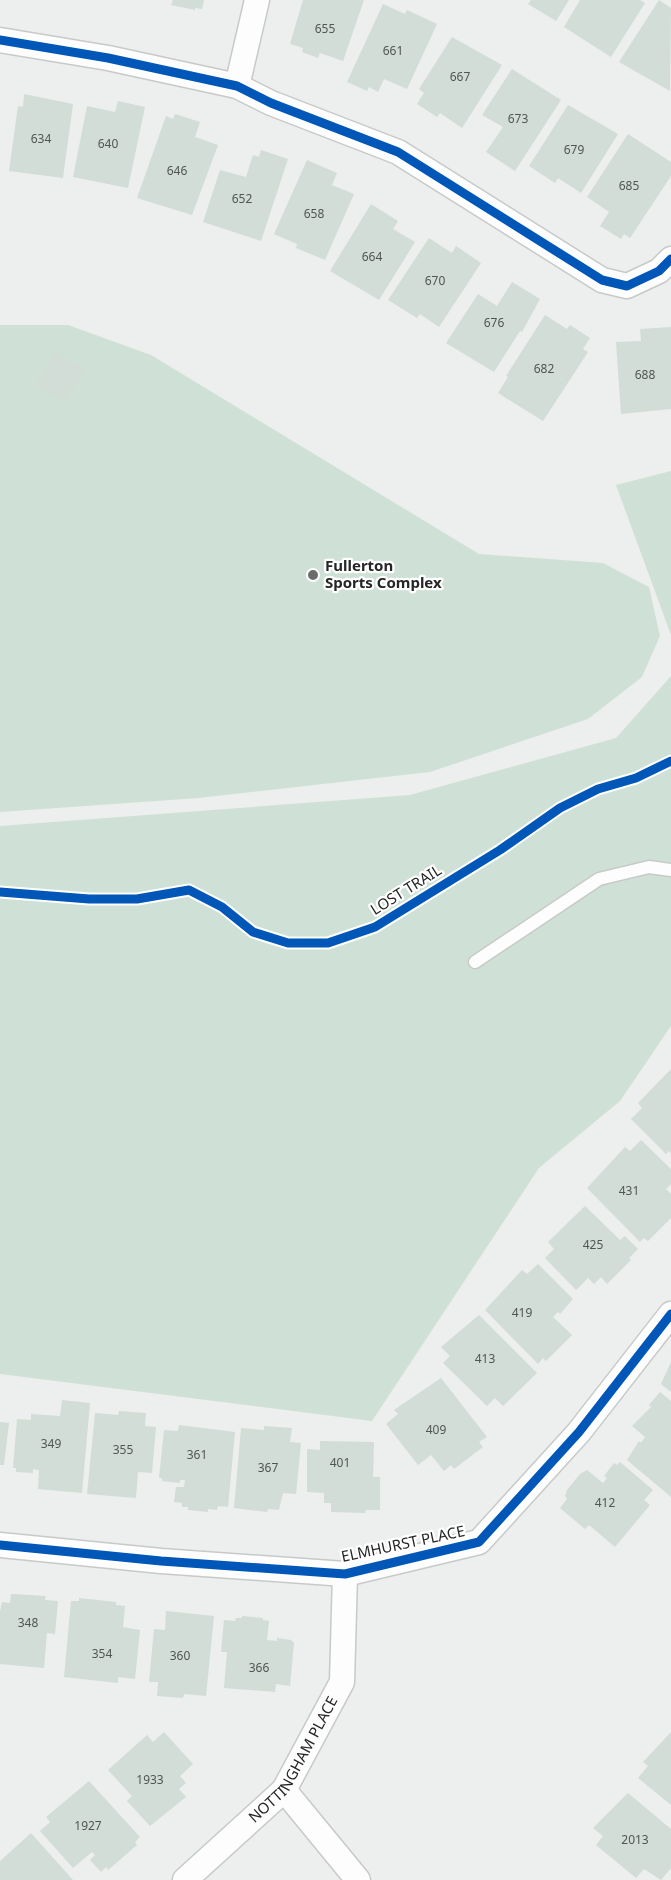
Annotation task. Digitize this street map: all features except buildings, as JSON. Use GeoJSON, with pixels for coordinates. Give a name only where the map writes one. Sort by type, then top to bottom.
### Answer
{"type":"FeatureCollection","features":[{"type":"Feature","properties":{"kind":"street"},"geometry":{"type":"LineString","coordinates":[[237,86],[257,0]]}},
{"type":"Feature","properties":{"kind":"street"},"geometry":{"type":"LineString","coordinates":[[0,40],[108,58],[237,86],[271,103],[398,152],[602,280],[627,286],[659,272],[671,259]]}},
{"type":"Feature","properties":{"kind":"street","name":"ELMHURST PLACE"},"geometry":{"type":"LineString","coordinates":[[0,1545],[161,1561],[345,1574],[479,1542],[579,1432],[671,1314]]}},
{"type":"Feature","properties":{"kind":"street","name":"NOTTINGHAM PLACE"},"geometry":{"type":"LineString","coordinates":[[185,1880],[284,1790],[342,1682],[345,1574]]}},
{"type":"Feature","properties":{"kind":"street"},"geometry":{"type":"LineString","coordinates":[[284,1790],[358,1880]]}},
{"type":"Feature","properties":{"kind":"lane"},"geometry":{"type":"LineString","coordinates":[[474,962],[599,879],[648,867],[671,870]]}},
{"type":"Feature","properties":{"kind":"green space","name":"Fullerton Sports Complex"},"geometry":{"type":"Polygon","coordinates":[[[0,325],[68,325],[151,355],[479,554],[603,563],[649,587],[660,636],[642,677],[588,719],[430,772],[199,798],[0,812],[0,325]]]}},
{"type":"Feature","properties":{"kind":"green space"},"geometry":{"type":"Polygon","coordinates":[[[671,471],[671,635],[616,485],[671,471]]]}},
{"type":"Feature","properties":{"kind":"green space"},"geometry":{"type":"Polygon","coordinates":[[[671,676],[671,1026],[620,1101],[539,1168],[372,1421],[0,1374],[0,826],[410,795],[616,738],[671,676]]]}},
{"type":"Feature","properties":{"kind":"cycle path"},"geometry":{"type":"LineString","coordinates":[[0,40],[108,58],[237,86],[271,103],[398,152],[602,280],[627,286],[659,271],[671,259]]}},
{"type":"Feature","properties":{"kind":"cycle path","name":"LOST TRAIL"},"geometry":{"type":"LineString","coordinates":[[0,892],[89,899],[137,899],[189,890],[222,907],[253,932],[288,943],[328,943],[375,927],[500,850],[560,808],[598,789],[636,778],[671,761]]}},
{"type":"Feature","properties":{"kind":"cycle path"},"geometry":{"type":"LineString","coordinates":[[0,1545],[161,1561],[345,1574],[479,1542],[579,1432],[671,1314]]}},
{"type":"Feature","properties":{"kind":"place","name":"Fullerton Sports Complex"},"geometry":{"type":"Point","coordinates":[313,575]}}]}
